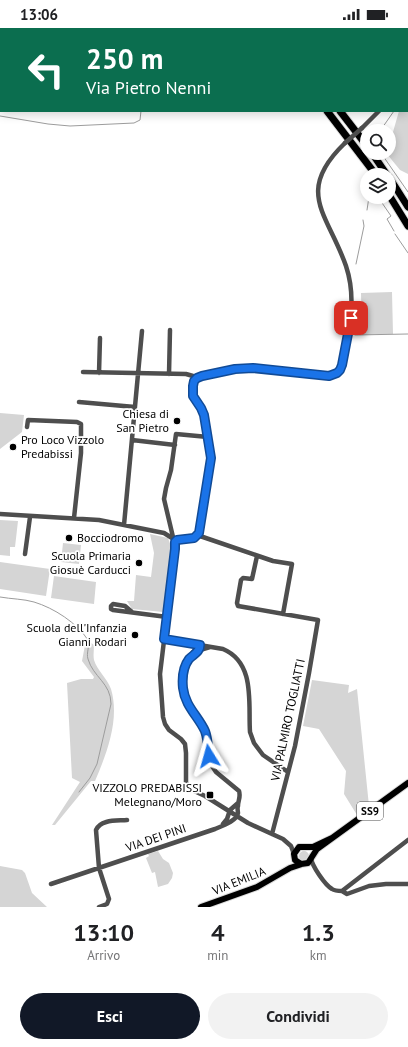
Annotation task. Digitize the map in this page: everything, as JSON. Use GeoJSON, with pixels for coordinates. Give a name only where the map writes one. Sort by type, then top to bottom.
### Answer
{"type":"FeatureCollection","features":[{"type":"Feature","properties":{"kind":"highway"},"geometry":{"type":"LineString","coordinates":[[328,112],[371,168]]}},
{"type":"Feature","properties":{"kind":"highway"},"geometry":{"type":"LineString","coordinates":[[341,112],[360,137]]}},
{"type":"Feature","properties":{"kind":"highway"},"geometry":{"type":"LineString","coordinates":[[396,188],[408,207]]}},
{"type":"Feature","properties":{"kind":"highway"},"geometry":{"type":"LineString","coordinates":[[395,204],[408,226]]}},
{"type":"Feature","properties":{"kind":"main road","name":"SS9"},"geometry":{"type":"LineString","coordinates":[[311,858],[316,850],[408,783]]}},
{"type":"Feature","properties":{"kind":"main road","name":"SS9"},"geometry":{"type":"LineString","coordinates":[[304,847],[310,848],[332,838]]}},
{"type":"Feature","properties":{"kind":"main road"},"geometry":{"type":"LineString","coordinates":[[304,847],[311,852],[311,858],[308,862],[303,864],[296,861],[294,854],[296,850],[304,847]]}},
{"type":"Feature","properties":{"kind":"main road","name":"VIA EMILIA"},"geometry":{"type":"LineString","coordinates":[[283,872],[291,864],[294,854]]}},
{"type":"Feature","properties":{"kind":"main road","name":"VIA EMILIA"},"geometry":{"type":"LineString","coordinates":[[201,907],[257,887],[296,865],[303,864]]}},
{"type":"Feature","properties":{"kind":"street"},"geometry":{"type":"LineString","coordinates":[[82,372],[190,375],[197,378],[226,370],[253,368],[320,376],[335,374],[340,370],[351,318],[352,294],[343,258],[323,218],[319,206],[319,182],[323,170],[331,157],[378,112]]}},
{"type":"Feature","properties":{"kind":"street"},"geometry":{"type":"LineString","coordinates":[[169,374],[170,330]]}},
{"type":"Feature","properties":{"kind":"street"},"geometry":{"type":"LineString","coordinates":[[124,525],[142,331]]}},
{"type":"Feature","properties":{"kind":"street"},"geometry":{"type":"LineString","coordinates":[[99,373],[100,338]]}},
{"type":"Feature","properties":{"kind":"street"},"geometry":{"type":"LineString","coordinates":[[0,514],[30,517],[101,520],[164,533],[174,539],[193,538],[198,535],[203,512],[210,464],[210,453],[203,411],[193,396],[193,386],[197,378]]}},
{"type":"Feature","properties":{"kind":"street"},"geometry":{"type":"LineString","coordinates":[[79,402],[135,407]]}},
{"type":"Feature","properties":{"kind":"street"},"geometry":{"type":"LineString","coordinates":[[27,427],[28,420],[77,422],[81,424],[81,453],[74,518]]}},
{"type":"Feature","properties":{"kind":"street"},"geometry":{"type":"LineString","coordinates":[[208,437],[176,434],[171,470],[164,499],[175,549],[160,677],[163,717],[167,728],[185,744],[187,784],[192,791],[205,796],[237,816],[283,839],[289,844],[294,854]]}},
{"type":"Feature","properties":{"kind":"street"},"geometry":{"type":"LineString","coordinates":[[132,440],[175,445]]}},
{"type":"Feature","properties":{"kind":"street"},"geometry":{"type":"LineString","coordinates":[[25,554],[30,517]]}},
{"type":"Feature","properties":{"kind":"street"},"geometry":{"type":"LineString","coordinates":[[198,535],[273,561],[292,564],[283,614],[240,607],[238,605],[241,580],[243,578],[252,579],[257,556]]}},
{"type":"Feature","properties":{"kind":"street"},"geometry":{"type":"LineString","coordinates":[[132,612],[167,617]]}},
{"type":"Feature","properties":{"kind":"street","name":"VIA PALMIRO TOGLIATTI"},"geometry":{"type":"LineString","coordinates":[[272,834],[288,772],[307,687],[318,620],[283,614]]}},
{"type":"Feature","properties":{"kind":"street"},"geometry":{"type":"LineString","coordinates":[[164,639],[213,647],[230,652],[243,667],[249,685],[250,732],[252,739],[262,755],[288,772]]}},
{"type":"Feature","properties":{"kind":"street"},"geometry":{"type":"LineString","coordinates":[[185,642],[192,648],[190,657]]}},
{"type":"Feature","properties":{"kind":"street"},"geometry":{"type":"LineString","coordinates":[[197,652],[200,645]]}},
{"type":"Feature","properties":{"kind":"street"},"geometry":{"type":"LineString","coordinates":[[200,645],[185,665],[183,688],[186,703],[205,733],[212,766],[219,775],[238,789],[240,795],[237,816]]}},
{"type":"Feature","properties":{"kind":"street"},"geometry":{"type":"LineString","coordinates":[[190,657],[197,652],[213,647]]}},
{"type":"Feature","properties":{"kind":"street"},"geometry":{"type":"LineString","coordinates":[[220,826],[227,819],[229,811],[239,802]]}},
{"type":"Feature","properties":{"kind":"street","name":"VIA DEI PINI"},"geometry":{"type":"LineString","coordinates":[[51,884],[220,826],[233,820],[237,816]]}},
{"type":"Feature","properties":{"kind":"street"},"geometry":{"type":"LineString","coordinates":[[99,907],[107,904],[109,899],[99,868],[96,833],[97,828],[102,823],[128,820]]}},
{"type":"Feature","properties":{"kind":"street","name":"VIA PALMIRO TOGLIATTI"},"geometry":{"type":"LineString","coordinates":[[266,831],[274,823]]}},
{"type":"Feature","properties":{"kind":"street"},"geometry":{"type":"LineString","coordinates":[[342,891],[408,840]]}},
{"type":"Feature","properties":{"kind":"street"},"geometry":{"type":"LineString","coordinates":[[289,844],[304,847]]}},
{"type":"Feature","properties":{"kind":"street"},"geometry":{"type":"LineString","coordinates":[[311,858],[315,868],[329,887],[347,894],[369,886],[408,884]]}},
{"type":"Feature","properties":{"kind":"street"},"geometry":{"type":"LineString","coordinates":[[303,864],[315,868]]}},
{"type":"Feature","properties":{"kind":"shaded area"},"geometry":{"type":"Polygon","coordinates":[[[399,112],[408,112],[408,174],[400,170],[392,160],[396,160],[395,124],[399,112]]]}},
{"type":"Feature","properties":{"kind":"shaded area"},"geometry":{"type":"Polygon","coordinates":[[[392,292],[393,334],[362,335],[361,293],[392,292]]]}},
{"type":"Feature","properties":{"kind":"shaded area"},"geometry":{"type":"Polygon","coordinates":[[[0,413],[24,415],[22,432],[0,449],[0,413]]]}},
{"type":"Feature","properties":{"kind":"shaded area"},"geometry":{"type":"Polygon","coordinates":[[[0,520],[18,521],[15,547],[10,547],[10,556],[0,555],[0,520]]]}},
{"type":"Feature","properties":{"kind":"shaded area"},"geometry":{"type":"Polygon","coordinates":[[[150,534],[168,538],[173,552],[163,612],[132,609],[127,601],[134,601],[136,575],[151,577],[154,553],[150,534]]]}},
{"type":"Feature","properties":{"kind":"shaded area"},"geometry":{"type":"Polygon","coordinates":[[[63,543],[81,545],[79,564],[61,562],[63,543]]]}},
{"type":"Feature","properties":{"kind":"shaded area"},"geometry":{"type":"Polygon","coordinates":[[[0,562],[50,569],[46,596],[0,589],[0,562]]]}},
{"type":"Feature","properties":{"kind":"shaded area"},"geometry":{"type":"Polygon","coordinates":[[[54,576],[96,582],[94,604],[51,598],[54,576]]]}},
{"type":"Feature","properties":{"kind":"shaded area"},"geometry":{"type":"Polygon","coordinates":[[[84,641],[90,642],[94,645],[94,660],[111,689],[114,712],[111,736],[95,781],[91,781],[55,825],[52,825],[80,782],[72,778],[67,683],[81,679],[93,679],[94,677],[82,661],[85,645],[84,641]]]}},
{"type":"Feature","properties":{"kind":"shaded area"},"geometry":{"type":"Polygon","coordinates":[[[312,680],[349,685],[348,693],[357,689],[369,806],[357,815],[344,794],[346,771],[319,729],[303,726],[312,680]]]}},
{"type":"Feature","properties":{"kind":"shaded area"},"geometry":{"type":"Polygon","coordinates":[[[158,851],[163,859],[169,863],[173,873],[168,884],[158,887],[155,872],[152,873],[146,858],[149,856],[148,854],[158,851]]]}},
{"type":"Feature","properties":{"kind":"shaded area"},"geometry":{"type":"Polygon","coordinates":[[[302,851],[306,851],[308,852],[308,860],[302,861],[299,858],[299,854],[302,851]]]}},
{"type":"Feature","properties":{"kind":"shaded area"},"geometry":{"type":"Polygon","coordinates":[[[0,866],[22,870],[25,873],[32,893],[47,907],[0,907],[0,866]]]}},
{"type":"Feature","properties":{"kind":"waterway"},"geometry":{"type":"LineString","coordinates":[[0,116],[70,126],[134,123],[140,120],[141,112]]}},
{"type":"Feature","properties":{"kind":"waterway"},"geometry":{"type":"LineString","coordinates":[[385,124],[393,112]]}},
{"type":"Feature","properties":{"kind":"waterway"},"geometry":{"type":"LineString","coordinates":[[386,160],[408,192]]}},
{"type":"Feature","properties":{"kind":"waterway"},"geometry":{"type":"LineString","coordinates":[[367,210],[368,204]]}},
{"type":"Feature","properties":{"kind":"waterway"},"geometry":{"type":"LineString","coordinates":[[383,204],[391,216],[387,219],[394,231]]}},
{"type":"Feature","properties":{"kind":"waterway"},"geometry":{"type":"LineString","coordinates":[[356,264],[364,226],[363,220]]}},
{"type":"Feature","properties":{"kind":"waterway"},"geometry":{"type":"LineString","coordinates":[[395,234],[408,253]]}},
{"type":"Feature","properties":{"kind":"waterway"},"geometry":{"type":"LineString","coordinates":[[355,335],[408,334]]}},
{"type":"Feature","properties":{"kind":"waterway"},"geometry":{"type":"LineString","coordinates":[[0,597],[30,601],[49,608],[71,622],[88,640],[89,645],[87,654],[90,665],[105,685],[111,704],[97,764],[90,778],[79,792]]}},
{"type":"Feature","properties":{"kind":"place","name":"Chiesa di San Pietro"},"geometry":{"type":"Point","coordinates":[177,421]}},
{"type":"Feature","properties":{"kind":"place","name":"Pro Loco Vizzolo Predabissi"},"geometry":{"type":"Point","coordinates":[13,447]}},
{"type":"Feature","properties":{"kind":"place","name":"Bocciodromo"},"geometry":{"type":"Point","coordinates":[69,538]}},
{"type":"Feature","properties":{"kind":"place","name":"Scuola Primaria Giosuè Carducci"},"geometry":{"type":"Point","coordinates":[139,563]}},
{"type":"Feature","properties":{"kind":"place","name":"Scuola dell'Infanzia Gianni Rodari"},"geometry":{"type":"Point","coordinates":[135,635]}},
{"type":"Feature","properties":{"kind":"place","name":"VIZZOLO PREDABISSI Melegnano/Moro"},"geometry":{"type":"Point","coordinates":[210,795]}},
{"type":"Feature","properties":{"kind":"route"},"geometry":{"type":"LineString","coordinates":[[209,756],[205,733],[186,703],[183,688],[183,674],[185,665],[199,650],[200,645],[164,639],[175,542],[177,540],[195,537],[199,533],[211,458],[204,415],[193,396],[192,391],[194,381],[202,376],[222,371],[253,368],[320,376],[335,374],[340,370],[342,365],[351,318]]}}]}
